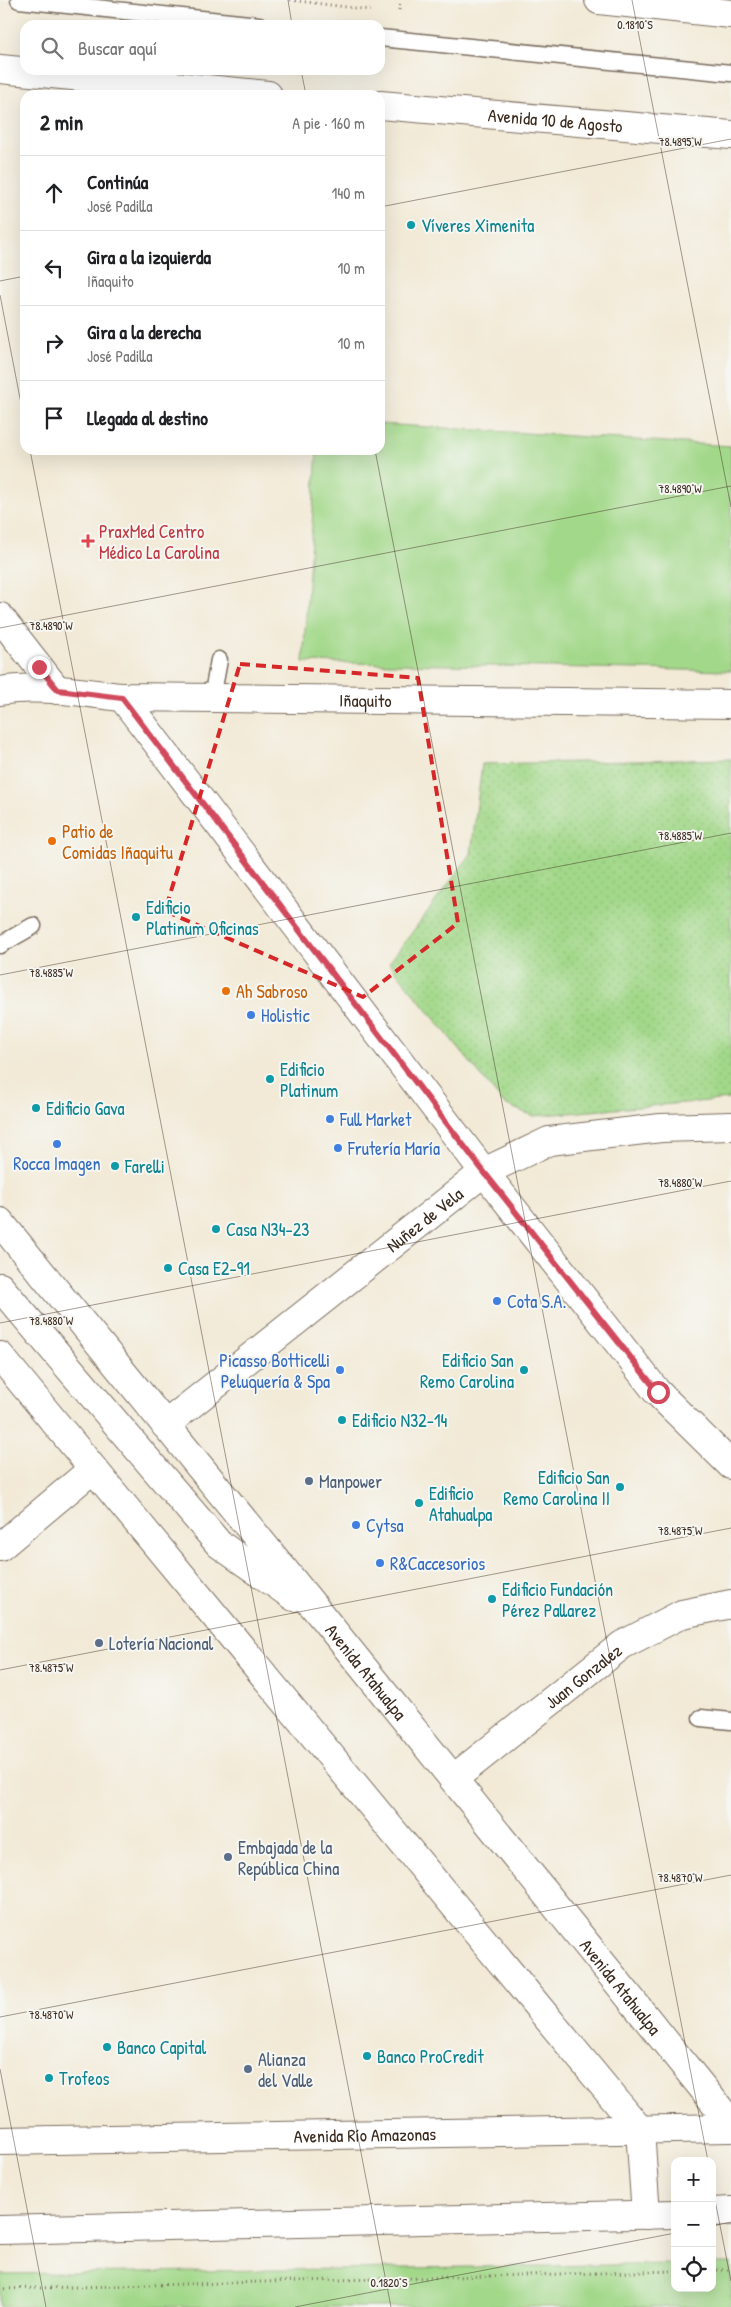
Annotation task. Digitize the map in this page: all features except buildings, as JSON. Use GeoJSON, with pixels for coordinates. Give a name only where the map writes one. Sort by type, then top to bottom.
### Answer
{"type":"FeatureCollection","features":[{"type":"Feature","properties":{"kind":"main road"},"geometry":{"type":"LineString","coordinates":[[599,0],[731,14]]}},
{"type":"Feature","properties":{"kind":"main road"},"geometry":{"type":"LineString","coordinates":[[0,69],[20,71]]}},
{"type":"Feature","properties":{"kind":"main road"},"geometry":{"type":"LineString","coordinates":[[62,75],[216,90]]}},
{"type":"Feature","properties":{"kind":"main road","name":"Avenida 10 de Agosto"},"geometry":{"type":"LineString","coordinates":[[385,105],[731,135]]}},
{"type":"Feature","properties":{"kind":"main road"},"geometry":{"type":"LineString","coordinates":[[0,617],[58,690]]}},
{"type":"Feature","properties":{"kind":"main road","name":"Iñaquito"},"geometry":{"type":"LineString","coordinates":[[0,691],[13,689],[58,690],[122,698],[731,704]]}},
{"type":"Feature","properties":{"kind":"main road"},"geometry":{"type":"LineString","coordinates":[[122,698],[484,1172],[658,1392],[731,1466]]}},
{"type":"Feature","properties":{"kind":"main road","name":"Nuñez de Vela"},"geometry":{"type":"LineString","coordinates":[[164,1425],[484,1172],[549,1141],[661,1128],[731,1126]]}},
{"type":"Feature","properties":{"kind":"main road","name":"Avenida Atahualpa"},"geometry":{"type":"LineString","coordinates":[[0,1222],[731,2123]]}},
{"type":"Feature","properties":{"kind":"main road"},"geometry":{"type":"LineString","coordinates":[[0,1287],[219,1544],[324,1619]]}},
{"type":"Feature","properties":{"kind":"main road"},"geometry":{"type":"LineString","coordinates":[[0,1356],[640,2130],[646,2215]]}},
{"type":"Feature","properties":{"kind":"main road"},"geometry":{"type":"LineString","coordinates":[[0,1547],[93,1469]]}},
{"type":"Feature","properties":{"kind":"main road","name":"Juan Gonzalez"},"geometry":{"type":"LineString","coordinates":[[453,1779],[622,1645],[682,1614],[731,1604]]}},
{"type":"Feature","properties":{"kind":"main road","name":"Avenida Río Amazonas"},"geometry":{"type":"LineString","coordinates":[[0,2141],[731,2128]]}},
{"type":"Feature","properties":{"kind":"main road"},"geometry":{"type":"LineString","coordinates":[[716,2212],[731,2211]]}},
{"type":"Feature","properties":{"kind":"main road"},"geometry":{"type":"LineString","coordinates":[[0,2230],[671,2214]]}},
{"type":"Feature","properties":{"kind":"lane"},"geometry":{"type":"LineString","coordinates":[[20,0],[211,20]]}},
{"type":"Feature","properties":{"kind":"lane"},"geometry":{"type":"LineString","coordinates":[[385,38],[731,73]]}},
{"type":"Feature","properties":{"kind":"lane"},"geometry":{"type":"LineString","coordinates":[[212,698],[219,660]]}},
{"type":"Feature","properties":{"kind":"lane"},"geometry":{"type":"LineString","coordinates":[[0,945],[33,926]]}},
{"type":"Feature","properties":{"kind":"lane"},"geometry":{"type":"LineString","coordinates":[[701,1718],[731,1721]]}},
{"type":"Feature","properties":{"kind":"path"},"geometry":{"type":"LineString","coordinates":[[290,0],[379,11]]}},
{"type":"Feature","properties":{"kind":"path"},"geometry":{"type":"LineString","coordinates":[[398,13],[400,1]]}},
{"type":"Feature","properties":{"kind":"path"},"geometry":{"type":"LineString","coordinates":[[716,2270],[731,2270]]}},
{"type":"Feature","properties":{"kind":"path"},"geometry":{"type":"LineString","coordinates":[[0,2289],[671,2271]]}},
{"type":"Feature","properties":{"kind":"highlighted area"},"geometry":{"type":"Polygon","coordinates":[[[240,664],[418,678],[458,923],[363,997],[165,911],[240,664]]]}},
{"type":"Feature","properties":{"kind":"green space"},"geometry":{"type":"Polygon","coordinates":[[[385,424],[731,446],[731,671],[303,662],[317,455],[385,455],[385,424]]]}},
{"type":"Feature","properties":{"kind":"green space"},"geometry":{"type":"Polygon","coordinates":[[[731,759],[731,1099],[533,1116],[504,1104],[389,963],[471,854],[482,764],[731,759]]]}},
{"type":"Feature","properties":{"kind":"green space"},"geometry":{"type":"Polygon","coordinates":[[[716,2263],[731,2263],[731,2307],[0,2307],[0,2274],[671,2264],[671,2292],[716,2292],[716,2263]]]}},
{"type":"Feature","properties":{"kind":"place","name":"Víveres Ximenita"},"geometry":{"type":"Point","coordinates":[411,225]}},
{"type":"Feature","properties":{"kind":"place","name":"PraxMed Centro Médico La Carolina"},"geometry":{"type":"Point","coordinates":[88,541]}},
{"type":"Feature","properties":{"kind":"place","name":"Patio de Comidas Iñaquitu"},"geometry":{"type":"Point","coordinates":[52,841]}},
{"type":"Feature","properties":{"kind":"place","name":"Edificio Platinum Oficinas"},"geometry":{"type":"Point","coordinates":[136,917]}},
{"type":"Feature","properties":{"kind":"place","name":"Ah Sabroso"},"geometry":{"type":"Point","coordinates":[226,991]}},
{"type":"Feature","properties":{"kind":"place","name":"Holistic"},"geometry":{"type":"Point","coordinates":[251,1015]}},
{"type":"Feature","properties":{"kind":"place","name":"Edificio Platinum"},"geometry":{"type":"Point","coordinates":[270,1079]}},
{"type":"Feature","properties":{"kind":"place","name":"Edificio Gava"},"geometry":{"type":"Point","coordinates":[36,1108]}},
{"type":"Feature","properties":{"kind":"place","name":"Full Market"},"geometry":{"type":"Point","coordinates":[330,1119]}},
{"type":"Feature","properties":{"kind":"place","name":"Rocca Imagen"},"geometry":{"type":"Point","coordinates":[57,1144]}},
{"type":"Feature","properties":{"kind":"place","name":"Frutería María"},"geometry":{"type":"Point","coordinates":[338,1148]}},
{"type":"Feature","properties":{"kind":"place","name":"Farelli"},"geometry":{"type":"Point","coordinates":[115,1166]}},
{"type":"Feature","properties":{"kind":"place","name":"Casa N34-23"},"geometry":{"type":"Point","coordinates":[216,1229]}},
{"type":"Feature","properties":{"kind":"place","name":"Casa E2-91"},"geometry":{"type":"Point","coordinates":[168,1268]}},
{"type":"Feature","properties":{"kind":"place","name":"Cota S.A."},"geometry":{"type":"Point","coordinates":[497,1301]}},
{"type":"Feature","properties":{"kind":"place","name":"Picasso Botticelli Peluquería & Spa"},"geometry":{"type":"Point","coordinates":[340,1370]}},
{"type":"Feature","properties":{"kind":"place","name":"Edificio San Remo Carolina"},"geometry":{"type":"Point","coordinates":[524,1370]}},
{"type":"Feature","properties":{"kind":"place","name":"Edificio N32-14"},"geometry":{"type":"Point","coordinates":[342,1420]}},
{"type":"Feature","properties":{"kind":"place","name":"Manpower"},"geometry":{"type":"Point","coordinates":[309,1481]}},
{"type":"Feature","properties":{"kind":"place","name":"Edificio San Remo Carolina II"},"geometry":{"type":"Point","coordinates":[620,1487]}},
{"type":"Feature","properties":{"kind":"place","name":"Edificio Atahualpa"},"geometry":{"type":"Point","coordinates":[419,1503]}},
{"type":"Feature","properties":{"kind":"place","name":"Cytsa"},"geometry":{"type":"Point","coordinates":[356,1525]}},
{"type":"Feature","properties":{"kind":"place","name":"R&Caccesorios"},"geometry":{"type":"Point","coordinates":[380,1563]}},
{"type":"Feature","properties":{"kind":"place","name":"Edificio Fundación Pérez Pallarez"},"geometry":{"type":"Point","coordinates":[492,1599]}},
{"type":"Feature","properties":{"kind":"place","name":"Lotería Nacional"},"geometry":{"type":"Point","coordinates":[99,1643]}},
{"type":"Feature","properties":{"kind":"place","name":"Embajada de la República China"},"geometry":{"type":"Point","coordinates":[228,1857]}},
{"type":"Feature","properties":{"kind":"place","name":"Banco Capital"},"geometry":{"type":"Point","coordinates":[107,2047]}},
{"type":"Feature","properties":{"kind":"place","name":"Banco ProCredit"},"geometry":{"type":"Point","coordinates":[367,2056]}},
{"type":"Feature","properties":{"kind":"place","name":"Alianza del Valle"},"geometry":{"type":"Point","coordinates":[248,2069]}},
{"type":"Feature","properties":{"kind":"place","name":"Trofeos"},"geometry":{"type":"Point","coordinates":[49,2078]}},
{"type":"Feature","properties":{"kind":"route"},"geometry":{"type":"LineString","coordinates":[[39,667],[58,690],[122,698],[484,1172],[658,1392]]}}]}
